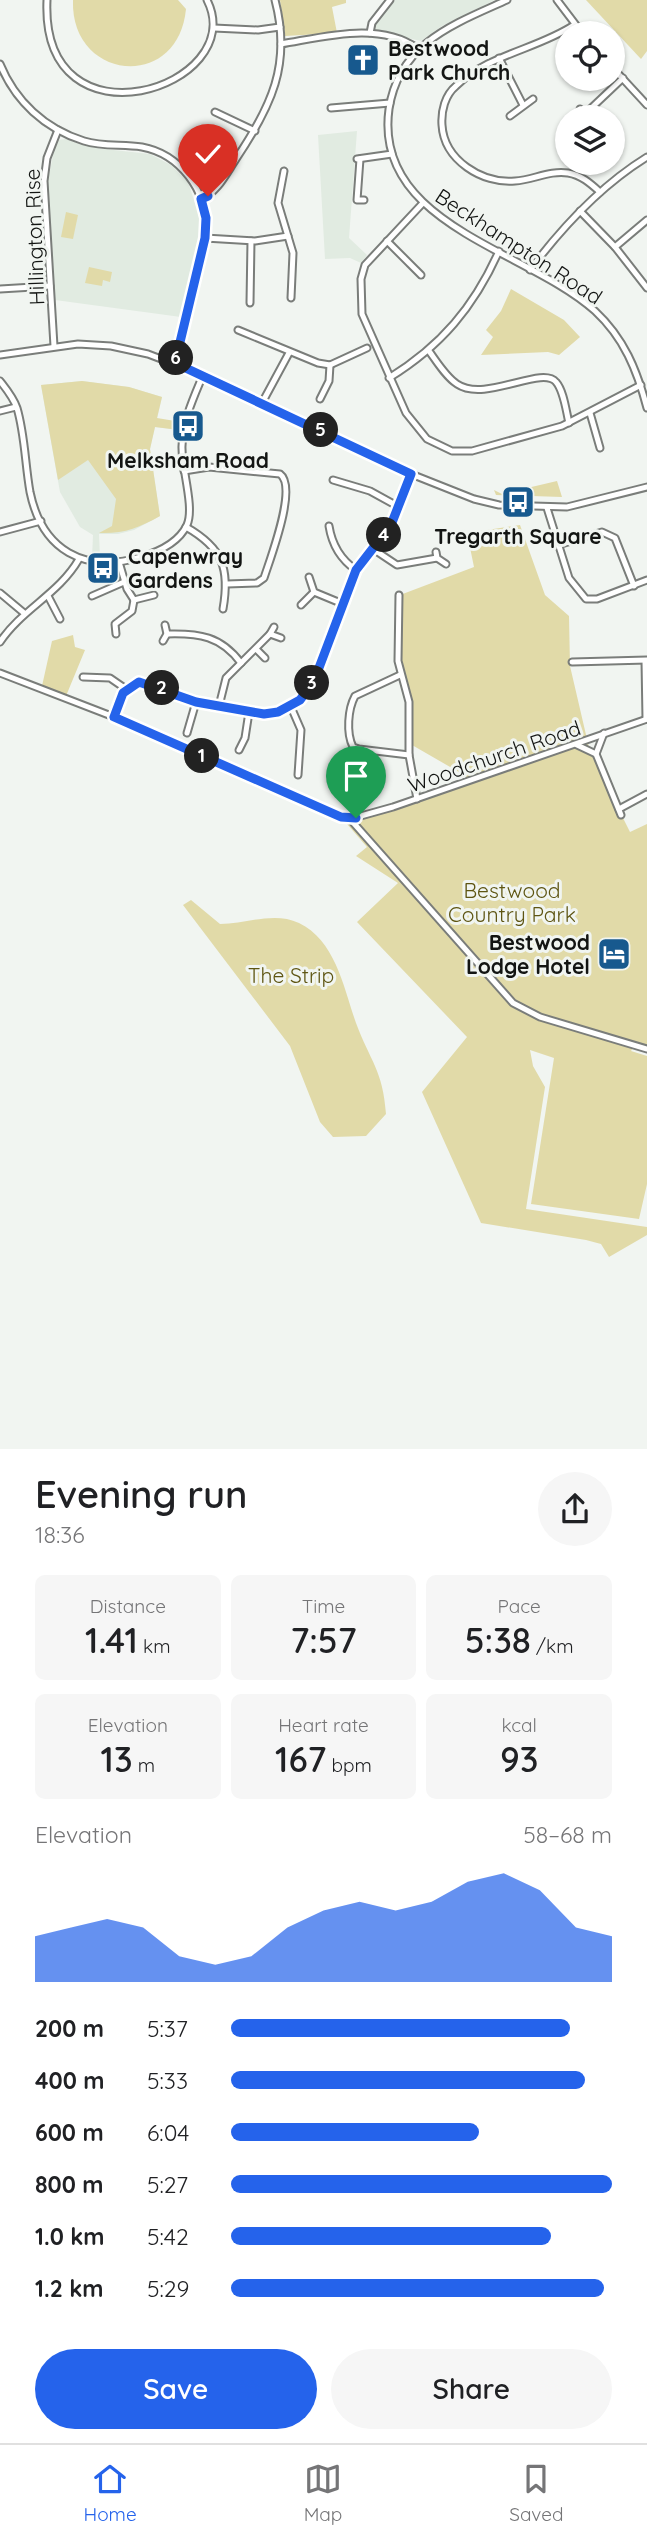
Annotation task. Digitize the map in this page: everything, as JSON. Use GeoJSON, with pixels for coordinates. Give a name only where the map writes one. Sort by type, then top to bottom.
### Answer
{"type":"FeatureCollection","features":[{"type":"Feature","properties":{"kind":"street"},"geometry":{"type":"LineString","coordinates":[[47,0],[48,34],[60,60],[83,82],[115,93],[141,93],[173,80],[201,55],[214,28],[207,0]]}},
{"type":"Feature","properties":{"kind":"street"},"geometry":{"type":"LineString","coordinates":[[201,199],[213,193],[255,131],[275,89],[281,44],[275,0]]}},
{"type":"Feature","properties":{"kind":"street"},"geometry":{"type":"LineString","coordinates":[[370,33],[372,23],[390,0]]}},
{"type":"Feature","properties":{"kind":"street","name":"Beckhampton Road"},"geometry":{"type":"LineString","coordinates":[[507,0],[443,29],[418,48],[400,75],[390,103],[388,126],[392,154],[402,179],[422,204],[583,301],[602,318],[629,354],[647,408]]}},
{"type":"Feature","properties":{"kind":"street"},"geometry":{"type":"LineString","coordinates":[[557,0],[572,21]]}},
{"type":"Feature","properties":{"kind":"street"},"geometry":{"type":"LineString","coordinates":[[214,28],[258,30],[280,27]]}},
{"type":"Feature","properties":{"kind":"street"},"geometry":{"type":"LineString","coordinates":[[281,44],[370,33],[418,48]]}},
{"type":"Feature","properties":{"kind":"street"},"geometry":{"type":"LineString","coordinates":[[555,36],[499,58],[457,84],[446,101],[442,129],[455,157],[471,171],[497,180],[516,181],[562,173],[579,176],[600,192]]}},
{"type":"Feature","properties":{"kind":"street"},"geometry":{"type":"LineString","coordinates":[[499,58],[523,105]]}},
{"type":"Feature","properties":{"kind":"street"},"geometry":{"type":"LineString","coordinates":[[0,64],[20,99],[58,130],[99,145],[140,147],[161,153],[186,172],[201,199],[206,218],[205,238],[175,363]]}},
{"type":"Feature","properties":{"kind":"street"},"geometry":{"type":"LineString","coordinates":[[625,80],[647,105]]}},
{"type":"Feature","properties":{"kind":"street"},"geometry":{"type":"LineString","coordinates":[[594,105],[609,91]]}},
{"type":"Feature","properties":{"kind":"street"},"geometry":{"type":"LineString","coordinates":[[510,116],[533,99]]}},
{"type":"Feature","properties":{"kind":"street"},"geometry":{"type":"LineString","coordinates":[[331,108],[390,103]]}},
{"type":"Feature","properties":{"kind":"street"},"geometry":{"type":"LineString","coordinates":[[215,112],[222,119],[255,131]]}},
{"type":"Feature","properties":{"kind":"street","name":"Hillington Rise"},"geometry":{"type":"LineString","coordinates":[[54,345],[44,181],[47,158],[58,130]]}},
{"type":"Feature","properties":{"kind":"street"},"geometry":{"type":"LineString","coordinates":[[364,200],[356,200],[359,159],[392,154]]}},
{"type":"Feature","properties":{"kind":"street"},"geometry":{"type":"LineString","coordinates":[[530,270],[580,211],[600,192],[647,157]]}},
{"type":"Feature","properties":{"kind":"street"},"geometry":{"type":"LineString","coordinates":[[284,171],[278,203],[294,260],[289,293]]}},
{"type":"Feature","properties":{"kind":"street"},"geometry":{"type":"LineString","coordinates":[[422,204],[363,270],[362,314],[416,429],[427,439],[447,449],[472,451],[569,423],[641,385]]}},
{"type":"Feature","properties":{"kind":"street"},"geometry":{"type":"LineString","coordinates":[[580,211],[615,247],[647,288]]}},
{"type":"Feature","properties":{"kind":"street"},"geometry":{"type":"LineString","coordinates":[[615,247],[647,220]]}},
{"type":"Feature","properties":{"kind":"street"},"geometry":{"type":"LineString","coordinates":[[205,238],[251,242],[288,236]]}},
{"type":"Feature","properties":{"kind":"street"},"geometry":{"type":"LineString","coordinates":[[387,241],[418,272],[409,276]]}},
{"type":"Feature","properties":{"kind":"street"},"geometry":{"type":"LineString","coordinates":[[250,303],[251,242]]}},
{"type":"Feature","properties":{"kind":"street"},"geometry":{"type":"LineString","coordinates":[[390,378],[429,351],[469,307],[499,251]]}},
{"type":"Feature","properties":{"kind":"street"},"geometry":{"type":"LineString","coordinates":[[0,289],[50,286]]}},
{"type":"Feature","properties":{"kind":"street"},"geometry":{"type":"LineString","coordinates":[[238,330],[257,336],[289,353],[330,365],[368,348]]}},
{"type":"Feature","properties":{"kind":"street"},"geometry":{"type":"LineString","coordinates":[[0,355],[54,345],[111,346],[175,363],[411,474],[486,502],[547,508],[574,506],[647,487]]}},
{"type":"Feature","properties":{"kind":"street"},"geometry":{"type":"LineString","coordinates":[[429,351],[454,382],[473,391],[486,391],[541,377],[551,378],[559,388],[569,423]]}},
{"type":"Feature","properties":{"kind":"street"},"geometry":{"type":"LineString","coordinates":[[262,403],[289,353]]}},
{"type":"Feature","properties":{"kind":"street"},"geometry":{"type":"LineString","coordinates":[[320,399],[329,381],[330,365]]}},
{"type":"Feature","properties":{"kind":"street"},"geometry":{"type":"LineString","coordinates":[[0,382],[16,407],[30,489],[41,521],[56,544],[79,559],[97,563],[141,557],[163,547],[186,527],[190,512],[184,471],[184,426],[203,375]]}},
{"type":"Feature","properties":{"kind":"street"},"geometry":{"type":"LineString","coordinates":[[329,381],[336,383]]}},
{"type":"Feature","properties":{"kind":"street"},"geometry":{"type":"LineString","coordinates":[[0,411],[16,407]]}},
{"type":"Feature","properties":{"kind":"street"},"geometry":{"type":"LineString","coordinates":[[590,413],[601,443]]}},
{"type":"Feature","properties":{"kind":"street"},"geometry":{"type":"LineString","coordinates":[[184,471],[209,467],[280,474],[285,478],[283,515],[264,578],[257,583],[227,584]]}},
{"type":"Feature","properties":{"kind":"street"},"geometry":{"type":"LineString","coordinates":[[114,717],[126,690],[133,684],[145,682],[196,702],[249,712],[278,712],[291,707],[314,681],[356,570],[391,525],[411,474]]}},
{"type":"Feature","properties":{"kind":"street"},"geometry":{"type":"LineString","coordinates":[[332,480],[340,485],[370,491],[399,507]]}},
{"type":"Feature","properties":{"kind":"street"},"geometry":{"type":"LineString","coordinates":[[547,508],[569,578],[586,599],[597,599],[647,580]]}},
{"type":"Feature","properties":{"kind":"street"},"geometry":{"type":"LineString","coordinates":[[0,532],[41,521]]}},
{"type":"Feature","properties":{"kind":"street"},"geometry":{"type":"LineString","coordinates":[[329,526],[328,542],[344,561],[356,570]]}},
{"type":"Feature","properties":{"kind":"street"},"geometry":{"type":"LineString","coordinates":[[186,527],[213,547],[221,559],[227,584],[223,609]]}},
{"type":"Feature","properties":{"kind":"street"},"geometry":{"type":"LineString","coordinates":[[558,545],[602,532],[610,533],[615,538],[634,586]]}},
{"type":"Feature","properties":{"kind":"street"},"geometry":{"type":"LineString","coordinates":[[373,549],[397,565],[436,555],[446,564]]}},
{"type":"Feature","properties":{"kind":"street"},"geometry":{"type":"LineString","coordinates":[[0,642],[24,614],[65,581],[79,559]]}},
{"type":"Feature","properties":{"kind":"street"},"geometry":{"type":"LineString","coordinates":[[105,631],[115,631],[120,618],[132,611],[134,600],[124,582],[119,562]]}},
{"type":"Feature","properties":{"kind":"street"},"geometry":{"type":"LineString","coordinates":[[309,577],[314,592],[342,604]]}},
{"type":"Feature","properties":{"kind":"street"},"geometry":{"type":"LineString","coordinates":[[97,597],[124,582]]}},
{"type":"Feature","properties":{"kind":"street"},"geometry":{"type":"LineString","coordinates":[[301,605],[314,592]]}},
{"type":"Feature","properties":{"kind":"street"},"geometry":{"type":"LineString","coordinates":[[0,593],[24,614]]}},
{"type":"Feature","properties":{"kind":"street"},"geometry":{"type":"LineString","coordinates":[[134,600],[154,595]]}},
{"type":"Feature","properties":{"kind":"street"},"geometry":{"type":"LineString","coordinates":[[399,595],[400,675],[409,702],[409,755],[417,799]]}},
{"type":"Feature","properties":{"kind":"street"},"geometry":{"type":"LineString","coordinates":[[48,596],[56,617]]}},
{"type":"Feature","properties":{"kind":"street"},"geometry":{"type":"LineString","coordinates":[[163,641],[167,634],[165,625]]}},
{"type":"Feature","properties":{"kind":"street"},"geometry":{"type":"LineString","coordinates":[[219,706],[226,678],[257,650],[274,627]]}},
{"type":"Feature","properties":{"kind":"street"},"geometry":{"type":"LineString","coordinates":[[167,634],[197,633],[221,638],[241,663]]}},
{"type":"Feature","properties":{"kind":"street"},"geometry":{"type":"LineString","coordinates":[[270,634],[281,638]]}},
{"type":"Feature","properties":{"kind":"street"},"geometry":{"type":"LineString","coordinates":[[257,650],[265,658]]}},
{"type":"Feature","properties":{"kind":"street"},"geometry":{"type":"LineString","coordinates":[[572,662],[646,660],[647,719]]}},
{"type":"Feature","properties":{"kind":"street"},"geometry":{"type":"LineString","coordinates":[[0,673],[114,717],[349,819],[513,1003],[540,1017],[647,1048]]}},
{"type":"Feature","properties":{"kind":"street"},"geometry":{"type":"LineString","coordinates":[[400,675],[355,696],[350,708],[349,735],[354,747],[359,749],[409,755]]}},
{"type":"Feature","properties":{"kind":"street"},"geometry":{"type":"LineString","coordinates":[[83,677],[110,678],[126,690]]}},
{"type":"Feature","properties":{"kind":"street"},"geometry":{"type":"LineString","coordinates":[[94,677],[95,685]]}},
{"type":"Feature","properties":{"kind":"street"},"geometry":{"type":"LineString","coordinates":[[187,733],[196,702]]}},
{"type":"Feature","properties":{"kind":"street"},"geometry":{"type":"LineString","coordinates":[[291,707],[302,730],[302,760],[298,775]]}},
{"type":"Feature","properties":{"kind":"street"},"geometry":{"type":"LineString","coordinates":[[239,750],[245,738],[249,712]]}},
{"type":"Feature","properties":{"kind":"street","name":"Woodchurch Road"},"geometry":{"type":"LineString","coordinates":[[349,819],[417,799],[647,719]]}},
{"type":"Feature","properties":{"kind":"street"},"geometry":{"type":"LineString","coordinates":[[189,725],[197,728]]}},
{"type":"Feature","properties":{"kind":"street"},"geometry":{"type":"LineString","coordinates":[[604,733],[596,754],[620,812],[647,794]]}},
{"type":"Feature","properties":{"kind":"street"},"geometry":{"type":"LineString","coordinates":[[573,744],[596,754]]}},
{"type":"Feature","properties":{"kind":"shaded area"},"geometry":{"type":"Polygon","coordinates":[[[395,0],[495,0],[442,26],[421,41],[376,31],[375,24],[395,0]]]}},
{"type":"Feature","properties":{"kind":"shaded area"},"geometry":{"type":"Polygon","coordinates":[[[357,131],[349,238],[367,255],[361,263],[350,258],[325,259],[318,135],[357,131]]]}},
{"type":"Feature","properties":{"kind":"shaded area"},"geometry":{"type":"Polygon","coordinates":[[[66,139],[95,148],[150,154],[171,165],[188,182],[202,224],[181,317],[55,300],[47,185],[54,150],[59,140],[66,139]]]}},
{"type":"Feature","properties":{"kind":"shaded area"},"geometry":{"type":"Polygon","coordinates":[[[82,381],[129,387],[162,397],[157,419],[181,422],[179,430],[155,427],[150,449],[160,516],[134,530],[118,534],[99,534],[100,558],[92,558],[93,535],[80,527],[60,492],[41,385],[82,381]]]}},
{"type":"Feature","properties":{"kind":"green space"},"geometry":{"type":"Polygon","coordinates":[[[73,0],[178,0],[186,9],[179,36],[165,54],[146,64],[125,66],[105,60],[88,47],[77,27],[73,0]]]}},
{"type":"Feature","properties":{"kind":"green space"},"geometry":{"type":"Polygon","coordinates":[[[280,0],[346,0],[346,3],[332,7],[337,33],[285,36],[280,0]]]}},
{"type":"Feature","properties":{"kind":"green space"},"geometry":{"type":"Polygon","coordinates":[[[586,0],[647,0],[647,51],[641,59],[625,42],[625,21],[606,21],[586,0]]]}},
{"type":"Feature","properties":{"kind":"green space"},"geometry":{"type":"Polygon","coordinates":[[[66,212],[78,215],[73,239],[61,237],[66,212]]]}},
{"type":"Feature","properties":{"kind":"green space"},"geometry":{"type":"Polygon","coordinates":[[[89,267],[112,272],[110,282],[103,280],[102,286],[85,283],[89,267]]]}},
{"type":"Feature","properties":{"kind":"green space"},"geometry":{"type":"Polygon","coordinates":[[[511,289],[564,320],[580,337],[559,355],[548,352],[481,355],[493,337],[486,330],[501,311],[511,289]]]}},
{"type":"Feature","properties":{"kind":"green space"},"geometry":{"type":"Polygon","coordinates":[[[82,381],[129,387],[162,397],[157,418],[181,422],[179,430],[155,427],[150,449],[160,516],[138,527],[99,533],[112,526],[116,499],[88,460],[58,480],[41,385],[82,381]]]}},
{"type":"Feature","properties":{"kind":"green space"},"geometry":{"type":"Polygon","coordinates":[[[557,481],[562,497],[496,495],[494,490],[502,494],[557,481]]]}},
{"type":"Feature","properties":{"kind":"green space","name":"Bestwood Country Park"},"geometry":{"type":"Polygon","coordinates":[[[520,525],[545,595],[569,616],[570,666],[590,752],[630,832],[647,824],[647,1052],[633,1048],[631,1051],[647,1056],[647,1184],[639,1219],[531,1204],[554,1058],[530,1050],[533,1066],[545,1087],[526,1209],[647,1227],[647,1235],[609,1257],[601,1244],[586,1240],[481,1223],[422,1092],[467,1037],[357,922],[398,883],[356,856],[367,847],[347,824],[467,785],[464,775],[412,745],[412,713],[401,667],[400,595],[474,567],[467,533],[520,525]]]}},
{"type":"Feature","properties":{"kind":"green space"},"geometry":{"type":"Polygon","coordinates":[[[73,635],[75,647],[85,650],[66,696],[42,686],[52,641],[73,635]]]}},
{"type":"Feature","properties":{"kind":"green space","name":"The Strip"},"geometry":{"type":"Polygon","coordinates":[[[191,900],[220,924],[280,918],[299,923],[322,941],[337,967],[382,1087],[386,1114],[366,1136],[333,1137],[320,1122],[290,1046],[183,905],[191,900]]]}},
{"type":"Feature","properties":{"kind":"place","name":"Bestwood Park Church"},"geometry":{"type":"Point","coordinates":[363,60]}},
{"type":"Feature","properties":{"kind":"place","name":"Melksham Road"},"geometry":{"type":"Point","coordinates":[188,426]}},
{"type":"Feature","properties":{"kind":"place","name":"Tregarth Square"},"geometry":{"type":"Point","coordinates":[518,502]}},
{"type":"Feature","properties":{"kind":"place","name":"Capenwray Gardens"},"geometry":{"type":"Point","coordinates":[103,568]}},
{"type":"Feature","properties":{"kind":"place","name":"Bestwood Lodge Hotel"},"geometry":{"type":"Point","coordinates":[614,954]}},
{"type":"Feature","properties":{"kind":"route"},"geometry":{"type":"LineString","coordinates":[[208,196],[201,199],[206,218],[205,238],[175,363],[411,474],[391,525],[356,570],[314,681],[300,700],[291,707],[264,714],[196,702],[139,682],[129,686],[123,693],[114,717],[341,817],[356,818]]}}]}
